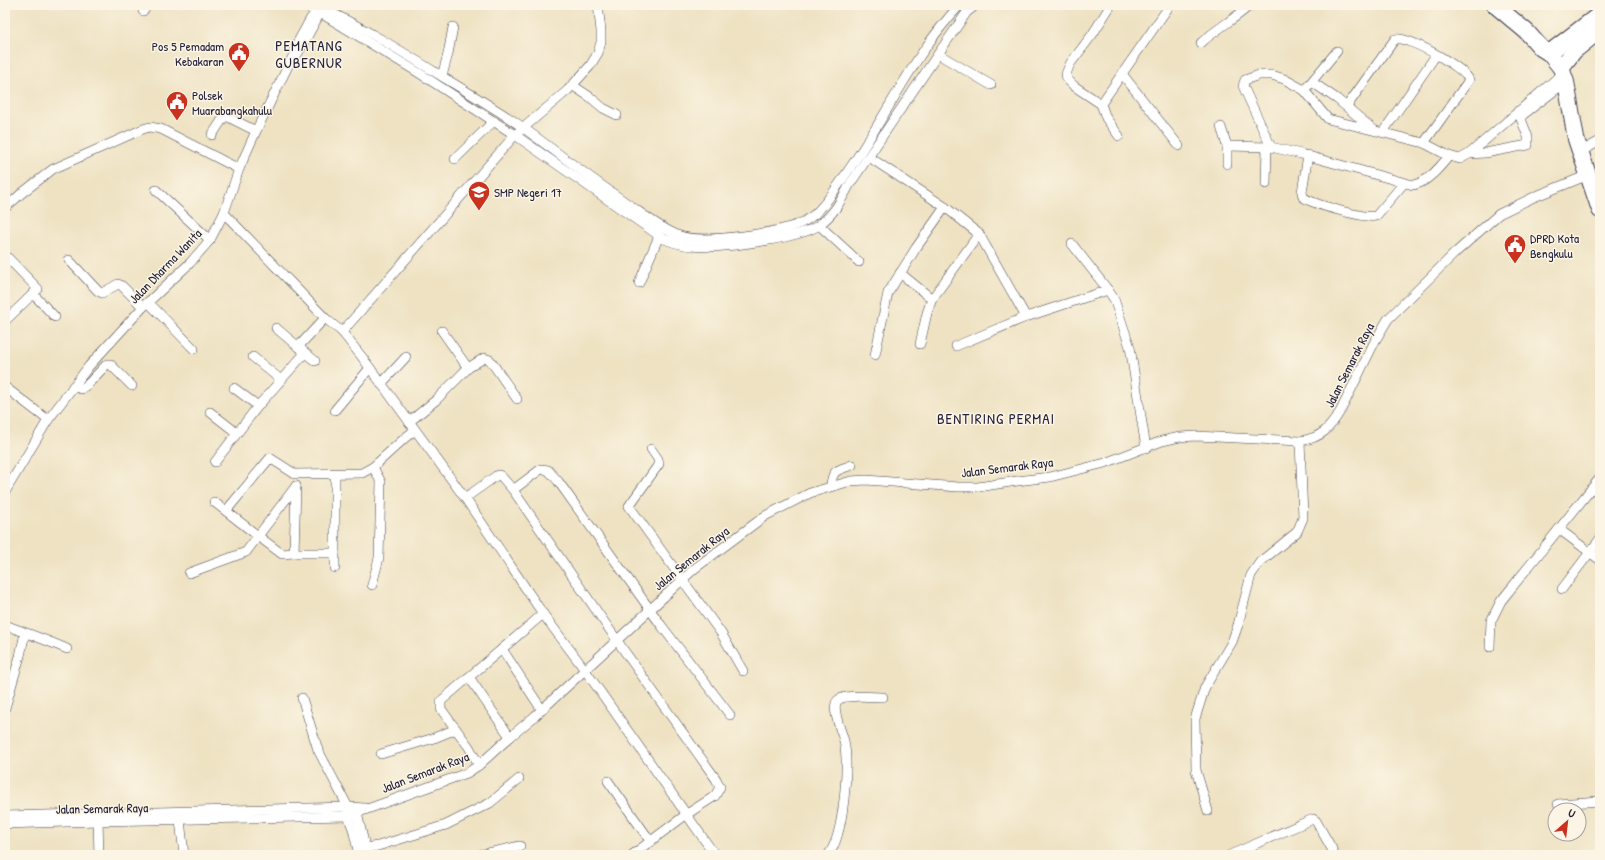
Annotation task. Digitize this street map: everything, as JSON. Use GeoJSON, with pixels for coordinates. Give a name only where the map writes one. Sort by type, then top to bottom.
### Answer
{"type":"FeatureCollection","features":[{"type":"Feature","properties":{"kind":"highway"},"geometry":{"type":"LineString","coordinates":[[1495,5],[1521,26],[1541,48],[1549,53],[1563,75],[1576,139],[1600,210]]}},
{"type":"Feature","properties":{"kind":"highway"},"geometry":{"type":"LineString","coordinates":[[1549,53],[1600,14]]}},
{"type":"Feature","properties":{"kind":"highway"},"geometry":{"type":"LineString","coordinates":[[1563,75],[1574,50],[1600,30]]}},
{"type":"Feature","properties":{"kind":"street"},"geometry":{"type":"LineString","coordinates":[[304,5],[320,9],[351,21],[442,76],[523,128],[647,218],[678,236],[693,239],[730,238],[756,234],[797,225],[805,221],[816,212],[838,186],[862,151],[901,86],[934,36],[960,5]]}},
{"type":"Feature","properties":{"kind":"street"},"geometry":{"type":"LineString","coordinates":[[342,332],[515,134],[572,85],[590,66],[598,53],[601,42],[598,5]]}},
{"type":"Feature","properties":{"kind":"street"},"geometry":{"type":"LineString","coordinates":[[320,9],[515,134],[659,236],[679,244],[709,247],[757,242],[802,233],[819,225],[838,207],[850,184],[912,92],[967,12],[976,5]]}},
{"type":"Feature","properties":{"kind":"street"},"geometry":{"type":"LineString","coordinates":[[1111,5],[1070,64],[1066,74],[1067,79],[1074,86],[1101,104],[1106,118],[1119,136]]}},
{"type":"Feature","properties":{"kind":"street"},"geometry":{"type":"LineString","coordinates":[[1101,104],[1123,75],[1170,5]]}},
{"type":"Feature","properties":{"kind":"street"},"geometry":{"type":"LineString","coordinates":[[1201,43],[1250,5]]}},
{"type":"Feature","properties":{"kind":"street","name":"Jalan Dharma Wanita"},"geometry":{"type":"LineString","coordinates":[[5,492],[48,420],[89,366],[146,304],[190,263],[210,240],[224,213],[256,131],[292,58],[298,53],[320,9]]}},
{"type":"Feature","properties":{"kind":"street"},"geometry":{"type":"LineString","coordinates":[[442,76],[453,27]]}},
{"type":"Feature","properties":{"kind":"street"},"geometry":{"type":"LineString","coordinates":[[1347,106],[1395,39],[1400,38],[1406,40],[1436,55],[1464,73],[1469,80],[1424,143]]}},
{"type":"Feature","properties":{"kind":"street"},"geometry":{"type":"LineString","coordinates":[[1304,90],[1337,51]]}},
{"type":"Feature","properties":{"kind":"street"},"geometry":{"type":"LineString","coordinates":[[938,54],[991,85]]}},
{"type":"Feature","properties":{"kind":"street"},"geometry":{"type":"LineString","coordinates":[[1379,131],[1436,55]]}},
{"type":"Feature","properties":{"kind":"street"},"geometry":{"type":"LineString","coordinates":[[1123,75],[1179,146]]}},
{"type":"Feature","properties":{"kind":"street"},"geometry":{"type":"LineString","coordinates":[[1266,184],[1269,147],[1243,88],[1243,83],[1245,80],[1259,75],[1284,79],[1304,90],[1328,119],[1424,143],[1449,156],[1460,158],[1469,154],[1491,134],[1519,114],[1563,75]]}},
{"type":"Feature","properties":{"kind":"street"},"geometry":{"type":"LineString","coordinates":[[1312,82],[1347,106],[1379,131]]}},
{"type":"Feature","properties":{"kind":"street"},"geometry":{"type":"LineString","coordinates":[[572,85],[603,108],[617,115]]}},
{"type":"Feature","properties":{"kind":"street"},"geometry":{"type":"LineString","coordinates":[[901,86],[912,92]]}},
{"type":"Feature","properties":{"kind":"street"},"geometry":{"type":"LineString","coordinates":[[1469,154],[1485,153],[1528,145],[1528,137],[1519,114]]}},
{"type":"Feature","properties":{"kind":"street"},"geometry":{"type":"LineString","coordinates":[[212,135],[226,116],[256,131]]}},
{"type":"Feature","properties":{"kind":"street"},"geometry":{"type":"LineString","coordinates":[[455,159],[494,121]]}},
{"type":"Feature","properties":{"kind":"street"},"geometry":{"type":"LineString","coordinates":[[5,208],[53,169],[150,127],[161,129],[240,169]]}},
{"type":"Feature","properties":{"kind":"street"},"geometry":{"type":"LineString","coordinates":[[1221,127],[1227,146],[1227,164]]}},
{"type":"Feature","properties":{"kind":"street"},"geometry":{"type":"LineString","coordinates":[[1491,134],[1499,150]]}},
{"type":"Feature","properties":{"kind":"street"},"geometry":{"type":"LineString","coordinates":[[1580,152],[1600,141]]}},
{"type":"Feature","properties":{"kind":"street"},"geometry":{"type":"LineString","coordinates":[[1227,146],[1269,147],[1308,155],[1404,183],[1417,184],[1440,167],[1449,156]]}},
{"type":"Feature","properties":{"kind":"street"},"geometry":{"type":"LineString","coordinates":[[1308,155],[1302,192],[1303,197],[1353,214],[1376,216],[1404,183]]}},
{"type":"Feature","properties":{"kind":"street"},"geometry":{"type":"LineString","coordinates":[[869,157],[945,207],[979,234],[1026,317]]}},
{"type":"Feature","properties":{"kind":"street","name":"Jalan Semarak Raya"},"geometry":{"type":"LineString","coordinates":[[5,816],[179,816],[355,811],[467,773],[479,765],[510,736],[542,710],[681,580],[761,519],[810,493],[851,481],[866,480],[958,487],[984,486],[1050,476],[1106,463],[1162,441],[1180,437],[1196,436],[1300,441],[1313,439],[1324,432],[1341,410],[1388,319],[1455,253],[1499,214],[1534,197],[1588,175]]}},
{"type":"Feature","properties":{"kind":"street"},"geometry":{"type":"LineString","coordinates":[[156,190],[210,240]]}},
{"type":"Feature","properties":{"kind":"street"},"geometry":{"type":"LineString","coordinates":[[875,355],[888,293],[945,207]]}},
{"type":"Feature","properties":{"kind":"street"},"geometry":{"type":"LineString","coordinates":[[224,213],[325,318],[342,332],[362,357],[465,498],[543,614],[585,670],[715,855]]}},
{"type":"Feature","properties":{"kind":"street"},"geometry":{"type":"LineString","coordinates":[[797,225],[802,233]]}},
{"type":"Feature","properties":{"kind":"street"},"geometry":{"type":"LineString","coordinates":[[819,225],[859,262]]}},
{"type":"Feature","properties":{"kind":"street"},"geometry":{"type":"LineString","coordinates":[[920,344],[927,313],[932,299],[979,234]]}},
{"type":"Feature","properties":{"kind":"street"},"geometry":{"type":"LineString","coordinates":[[639,283],[659,236]]}},
{"type":"Feature","properties":{"kind":"street"},"geometry":{"type":"LineString","coordinates":[[1072,244],[1114,299],[1130,347],[1146,448]]}},
{"type":"Feature","properties":{"kind":"street"},"geometry":{"type":"LineString","coordinates":[[5,257],[8,258],[38,289],[7,316]]}},
{"type":"Feature","properties":{"kind":"street"},"geometry":{"type":"LineString","coordinates":[[69,260],[98,292],[102,293],[118,284],[122,286],[146,304],[194,350]]}},
{"type":"Feature","properties":{"kind":"street"},"geometry":{"type":"LineString","coordinates":[[900,273],[932,299]]}},
{"type":"Feature","properties":{"kind":"street"},"geometry":{"type":"LineString","coordinates":[[956,346],[1026,317],[1108,290]]}},
{"type":"Feature","properties":{"kind":"street"},"geometry":{"type":"LineString","coordinates":[[33,294],[55,317]]}},
{"type":"Feature","properties":{"kind":"street"},"geometry":{"type":"LineString","coordinates":[[215,462],[236,433],[281,380],[325,318]]}},
{"type":"Feature","properties":{"kind":"street"},"geometry":{"type":"LineString","coordinates":[[276,328],[315,361]]}},
{"type":"Feature","properties":{"kind":"street"},"geometry":{"type":"LineString","coordinates":[[442,331],[468,368]]}},
{"type":"Feature","properties":{"kind":"street"},"geometry":{"type":"LineString","coordinates":[[253,357],[281,380]]}},
{"type":"Feature","properties":{"kind":"street"},"geometry":{"type":"LineString","coordinates":[[382,384],[406,357]]}},
{"type":"Feature","properties":{"kind":"street"},"geometry":{"type":"LineString","coordinates":[[226,511],[270,458],[295,474],[362,473],[373,467],[406,436],[412,426],[436,400],[468,368],[479,360],[489,358],[517,399]]}},
{"type":"Feature","properties":{"kind":"street"},"geometry":{"type":"LineString","coordinates":[[73,386],[81,388],[87,386],[107,364],[110,364],[132,386]]}},
{"type":"Feature","properties":{"kind":"street"},"geometry":{"type":"LineString","coordinates":[[335,410],[369,368]]}},
{"type":"Feature","properties":{"kind":"street"},"geometry":{"type":"LineString","coordinates":[[5,387],[48,420]]}},
{"type":"Feature","properties":{"kind":"street"},"geometry":{"type":"LineString","coordinates":[[234,388],[258,406]]}},
{"type":"Feature","properties":{"kind":"street"},"geometry":{"type":"LineString","coordinates":[[210,412],[236,433]]}},
{"type":"Feature","properties":{"kind":"street"},"geometry":{"type":"LineString","coordinates":[[1208,811],[1196,770],[1195,719],[1204,687],[1232,642],[1251,575],[1260,562],[1297,532],[1300,525],[1302,518],[1300,441]]}},
{"type":"Feature","properties":{"kind":"street"},"geometry":{"type":"LineString","coordinates":[[651,449],[658,459],[659,464],[629,506],[681,580],[721,633],[744,671]]}},
{"type":"Feature","properties":{"kind":"street"},"geometry":{"type":"LineString","coordinates":[[831,486],[832,476],[836,471],[852,465]]}},
{"type":"Feature","properties":{"kind":"street"},"geometry":{"type":"LineString","coordinates":[[372,585],[379,558],[381,482],[373,467]]}},
{"type":"Feature","properties":{"kind":"street"},"geometry":{"type":"LineString","coordinates":[[513,490],[541,469],[548,470],[730,715]]}},
{"type":"Feature","properties":{"kind":"street"},"geometry":{"type":"LineString","coordinates":[[294,554],[295,474]]}},
{"type":"Feature","properties":{"kind":"street"},"geometry":{"type":"LineString","coordinates":[[335,474],[335,568]]}},
{"type":"Feature","properties":{"kind":"street"},"geometry":{"type":"LineString","coordinates":[[465,498],[499,475],[513,490],[617,641],[716,779],[720,787],[715,796],[687,814],[632,855]]}},
{"type":"Feature","properties":{"kind":"street"},"geometry":{"type":"LineString","coordinates":[[1490,648],[1492,621],[1498,606],[1516,580],[1600,478]]}},
{"type":"Feature","properties":{"kind":"street"},"geometry":{"type":"LineString","coordinates":[[189,573],[246,552],[296,486]]}},
{"type":"Feature","properties":{"kind":"street"},"geometry":{"type":"LineString","coordinates":[[214,502],[282,554],[335,553]]}},
{"type":"Feature","properties":{"kind":"street"},"geometry":{"type":"LineString","coordinates":[[1558,529],[1600,560]]}},
{"type":"Feature","properties":{"kind":"street"},"geometry":{"type":"LineString","coordinates":[[1562,589],[1600,539]]}},
{"type":"Feature","properties":{"kind":"street"},"geometry":{"type":"LineString","coordinates":[[479,765],[441,709],[441,701],[543,614]]}},
{"type":"Feature","properties":{"kind":"street"},"geometry":{"type":"LineString","coordinates":[[5,625],[25,633],[38,636],[67,649]]}},
{"type":"Feature","properties":{"kind":"street"},"geometry":{"type":"LineString","coordinates":[[5,708],[25,633]]}},
{"type":"Feature","properties":{"kind":"street"},"geometry":{"type":"LineString","coordinates":[[502,649],[542,710]]}},
{"type":"Feature","properties":{"kind":"street"},"geometry":{"type":"LineString","coordinates":[[469,677],[510,736]]}},
{"type":"Feature","properties":{"kind":"street"},"geometry":{"type":"LineString","coordinates":[[828,855],[834,847],[838,833],[845,790],[845,748],[836,712],[836,703],[839,699],[845,697],[884,697]]}},
{"type":"Feature","properties":{"kind":"street"},"geometry":{"type":"LineString","coordinates":[[302,698],[318,750],[355,811],[353,829],[364,853],[446,825],[490,802],[519,779]]}},
{"type":"Feature","properties":{"kind":"street"},"geometry":{"type":"LineString","coordinates":[[381,754],[434,738],[456,729]]}},
{"type":"Feature","properties":{"kind":"street"},"geometry":{"type":"LineString","coordinates":[[608,781],[651,842]]}},
{"type":"Feature","properties":{"kind":"street"},"geometry":{"type":"LineString","coordinates":[[1587,803],[1600,802]]}},
{"type":"Feature","properties":{"kind":"street"},"geometry":{"type":"LineString","coordinates":[[179,816],[184,855]]}},
{"type":"Feature","properties":{"kind":"street","name":"Jalan Semarak Raya"},"geometry":{"type":"LineString","coordinates":[[5,824],[98,821],[179,816]]}},
{"type":"Feature","properties":{"kind":"street"},"geometry":{"type":"LineString","coordinates":[[1230,855],[1313,819],[1316,821],[1332,849],[1333,853],[1331,855]]}},
{"type":"Feature","properties":{"kind":"street"},"geometry":{"type":"LineString","coordinates":[[98,821],[99,855]]}},
{"type":"Feature","properties":{"kind":"street"},"geometry":{"type":"LineString","coordinates":[[479,855],[520,846]]}},
{"type":"Feature","properties":{"kind":"place","name":"Pos 5 Pemadam Kebakaran"},"geometry":{"type":"Point","coordinates":[239,72]}},
{"type":"Feature","properties":{"kind":"place","name":"Polsek Muarabangkahulu"},"geometry":{"type":"Point","coordinates":[177,122]}},
{"type":"Feature","properties":{"kind":"place","name":"SMP Negeri 17"},"geometry":{"type":"Point","coordinates":[479,212]}},
{"type":"Feature","properties":{"kind":"place","name":"DPRD Kota Bengkulu"},"geometry":{"type":"Point","coordinates":[1515,264]}},
{"type":"Feature","properties":{"kind":"district","name":"PEMATANG GUBERNUR"},"geometry":{"type":"Point","coordinates":[309,54]}},
{"type":"Feature","properties":{"kind":"district","name":"BENTIRING PERMAI"},"geometry":{"type":"Point","coordinates":[996,419]}}]}
